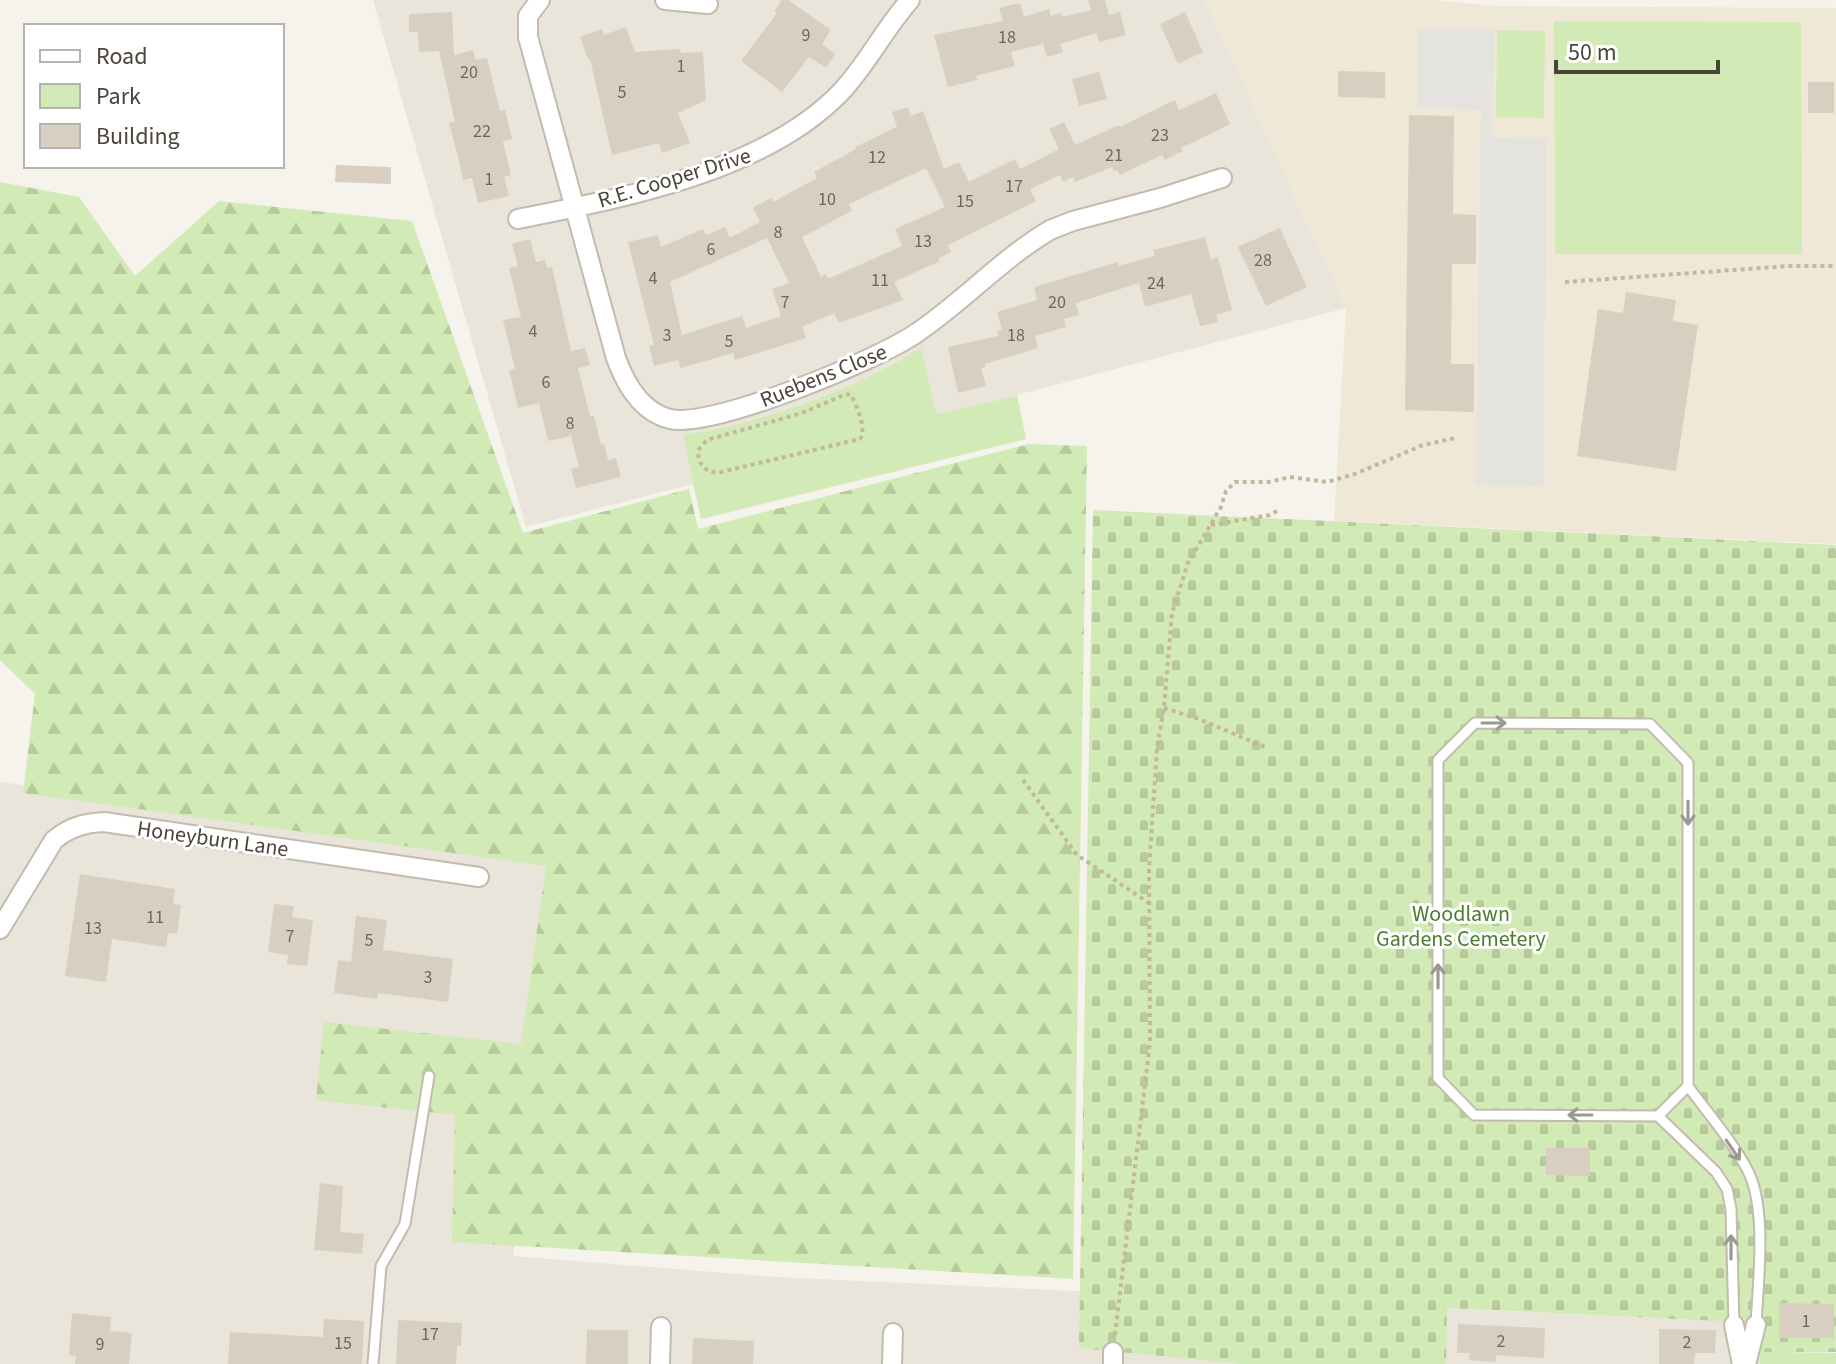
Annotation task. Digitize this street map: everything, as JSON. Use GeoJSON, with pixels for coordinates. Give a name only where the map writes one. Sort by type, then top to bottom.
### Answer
{"type":"FeatureCollection","features":[{"type":"Feature","properties":{"kind":"street","name":"Ruebens Close"},"geometry":{"type":"LineString","coordinates":[[540,0],[528,16],[528,37],[622,376],[638,399],[666,418],[682,421],[707,417],[769,397],[886,351],[919,332],[1032,243],[1059,226],[1222,178]]}},
{"type":"Feature","properties":{"kind":"street"},"geometry":{"type":"LineString","coordinates":[[665,0],[708,4]]}},
{"type":"Feature","properties":{"kind":"street","name":"R.E. Cooper Drive"},"geometry":{"type":"LineString","coordinates":[[518,219],[576,207],[716,167],[764,148],[791,133],[841,92],[910,0]]}},
{"type":"Feature","properties":{"kind":"street","name":"Honeyburn Lane"},"geometry":{"type":"LineString","coordinates":[[0,929],[54,840],[67,829],[84,823],[104,822],[479,877]]}},
{"type":"Feature","properties":{"kind":"street"},"geometry":{"type":"LineString","coordinates":[[1734,1325],[1744,1364]]}},
{"type":"Feature","properties":{"kind":"street"},"geometry":{"type":"LineString","coordinates":[[1744,1364],[1756,1325]]}},
{"type":"Feature","properties":{"kind":"street"},"geometry":{"type":"LineString","coordinates":[[660,1364],[661,1327]]}},
{"type":"Feature","properties":{"kind":"street"},"geometry":{"type":"LineString","coordinates":[[892,1364],[893,1333]]}},
{"type":"Feature","properties":{"kind":"lane"},"geometry":{"type":"LineString","coordinates":[[1734,1325],[1731,1209],[1727,1189],[1716,1172],[1658,1116],[1474,1115],[1438,1078],[1438,760],[1475,723],[1650,724],[1688,763],[1688,1086],[1751,1177],[1757,1208],[1759,1268],[1756,1325]]}},
{"type":"Feature","properties":{"kind":"lane"},"geometry":{"type":"LineString","coordinates":[[373,1364],[381,1266],[405,1224],[429,1076]]}},
{"type":"Feature","properties":{"kind":"lane"},"geometry":{"type":"LineString","coordinates":[[1658,1116],[1688,1086]]}},
{"type":"Feature","properties":{"kind":"path"},"geometry":{"type":"LineString","coordinates":[[1565,282],[1789,266],[1836,266]]}},
{"type":"Feature","properties":{"kind":"path"},"geometry":{"type":"LineString","coordinates":[[846,394],[851,395],[854,401],[863,429],[863,436],[857,440],[717,473],[704,468],[698,457],[702,444],[716,436],[802,413],[846,394]]}},
{"type":"Feature","properties":{"kind":"path"},"geometry":{"type":"LineString","coordinates":[[1113,1358],[1150,1042],[1149,903],[1157,748],[1164,708],[1172,613],[1188,563],[1221,507],[1226,491],[1235,482],[1269,482],[1290,477],[1327,482],[1355,474],[1423,445],[1456,438]]}},
{"type":"Feature","properties":{"kind":"path"},"geometry":{"type":"LineString","coordinates":[[1211,525],[1270,515],[1277,511]]}},
{"type":"Feature","properties":{"kind":"path"},"geometry":{"type":"LineString","coordinates":[[1164,708],[1223,728],[1265,747]]}},
{"type":"Feature","properties":{"kind":"path"},"geometry":{"type":"LineString","coordinates":[[1023,780],[1077,855],[1149,903]]}},
{"type":"Feature","properties":{"kind":"shaded area"},"geometry":{"type":"Polygon","coordinates":[[[373,0],[1205,0],[1346,308],[1017,395],[1026,439],[701,519],[693,484],[526,527],[373,0]]]}},
{"type":"Feature","properties":{"kind":"shaded area"},"geometry":{"type":"Polygon","coordinates":[[[1205,0],[1432,0],[1496,6],[1836,8],[1836,544],[1334,521],[1346,308],[1205,0]]]}},
{"type":"Feature","properties":{"kind":"shaded area"},"geometry":{"type":"Polygon","coordinates":[[[1418,28],[1494,29],[1492,138],[1547,139],[1543,486],[1476,485],[1481,110],[1417,108],[1418,28]]]}},
{"type":"Feature","properties":{"kind":"shaded area"},"geometry":{"type":"Polygon","coordinates":[[[0,782],[561,853],[513,1256],[776,1277],[1761,1323],[1761,1352],[1836,1353],[1836,1364],[0,1364],[0,782]]]}},
{"type":"Feature","properties":{"kind":"green space"},"geometry":{"type":"Polygon","coordinates":[[[1554,21],[1801,22],[1802,254],[1555,254],[1554,21]]]}},
{"type":"Feature","properties":{"kind":"green space"},"geometry":{"type":"Polygon","coordinates":[[[1497,30],[1545,31],[1544,118],[1496,117],[1497,30]]]}},
{"type":"Feature","properties":{"kind":"green space"},"geometry":{"type":"Polygon","coordinates":[[[0,182],[79,197],[135,276],[219,201],[412,221],[523,533],[689,489],[698,529],[1029,444],[1087,446],[1073,1279],[452,1242],[455,1115],[316,1100],[324,1022],[521,1044],[546,866],[23,793],[35,694],[0,660],[0,182]]]}},
{"type":"Feature","properties":{"kind":"green space"},"geometry":{"type":"Polygon","coordinates":[[[921,348],[936,414],[1017,396],[1026,439],[701,519],[683,435],[775,414],[806,403],[866,378],[921,348]]]}},
{"type":"Feature","properties":{"kind":"green space","name":"Woodlawn Gardens Cemetery"},"geometry":{"type":"Polygon","coordinates":[[[1093,510],[1836,545],[1836,1352],[1761,1352],[1760,1323],[1447,1308],[1446,1364],[1244,1364],[1079,1348],[1093,510]]]}},
{"type":"Feature","properties":{"kind":"green space"},"geometry":{"type":"Polygon","coordinates":[[[1760,1352],[1836,1353],[1836,1364],[1760,1364],[1760,1352]]]}},
{"type":"Feature","properties":{"kind":"building"},"geometry":{"type":"Polygon","coordinates":[[[782,0],[788,0],[831,30],[822,44],[835,54],[826,68],[809,57],[782,92],[741,61],[777,13],[774,12],[782,0]]]}},
{"type":"Feature","properties":{"kind":"building"},"geometry":{"type":"Polygon","coordinates":[[[1088,0],[1105,0],[1109,15],[1120,12],[1126,35],[1099,42],[1097,33],[1060,44],[1063,52],[1047,57],[1043,44],[1011,52],[1015,66],[948,87],[934,35],[1003,21],[999,8],[1020,3],[1024,17],[1049,9],[1051,16],[1061,13],[1062,17],[1091,10],[1088,0]]]}},
{"type":"Feature","properties":{"kind":"building"},"geometry":{"type":"Polygon","coordinates":[[[452,12],[454,55],[473,50],[476,60],[487,58],[500,111],[505,110],[512,139],[503,141],[511,175],[504,177],[509,196],[478,203],[472,178],[463,180],[449,123],[455,122],[439,51],[419,52],[418,32],[409,32],[409,14],[452,12]]]}},
{"type":"Feature","properties":{"kind":"building"},"geometry":{"type":"Polygon","coordinates":[[[1185,12],[1203,52],[1178,64],[1160,24],[1185,12]]]}},
{"type":"Feature","properties":{"kind":"building"},"geometry":{"type":"Polygon","coordinates":[[[626,27],[635,52],[680,49],[681,53],[703,52],[706,100],[678,113],[690,143],[662,153],[659,143],[612,155],[590,59],[580,37],[602,29],[604,35],[626,27]]]}},
{"type":"Feature","properties":{"kind":"building"},"geometry":{"type":"Polygon","coordinates":[[[1338,71],[1385,72],[1385,98],[1338,97],[1338,71]]]}},
{"type":"Feature","properties":{"kind":"building"},"geometry":{"type":"Polygon","coordinates":[[[1099,72],[1107,99],[1079,106],[1072,79],[1099,72]]]}},
{"type":"Feature","properties":{"kind":"building"},"geometry":{"type":"Polygon","coordinates":[[[1808,82],[1834,82],[1834,113],[1808,113],[1808,82]]]}},
{"type":"Feature","properties":{"kind":"building"},"geometry":{"type":"Polygon","coordinates":[[[1216,93],[1230,124],[1181,148],[1183,151],[1165,160],[1162,155],[1120,175],[1112,167],[1075,182],[1073,177],[1063,182],[1060,175],[1030,189],[1036,201],[948,245],[951,252],[939,258],[940,261],[894,282],[903,300],[839,323],[834,313],[802,327],[806,338],[735,360],[733,353],[681,368],[678,360],[654,366],[649,346],[654,345],[628,242],[658,235],[661,247],[703,229],[706,235],[725,227],[730,238],[760,222],[753,207],[772,198],[773,202],[817,178],[814,172],[855,147],[897,127],[892,112],[908,107],[911,116],[923,111],[944,169],[959,162],[969,182],[1015,159],[1020,169],[1059,149],[1049,129],[1064,122],[1075,145],[1175,100],[1179,110],[1216,93]],[[926,168],[849,204],[852,211],[802,237],[821,277],[826,274],[828,279],[902,246],[895,229],[945,207],[926,168]],[[767,238],[670,282],[682,335],[742,316],[746,328],[781,316],[772,289],[789,283],[767,238]]]}},
{"type":"Feature","properties":{"kind":"building"},"geometry":{"type":"Polygon","coordinates":[[[1409,115],[1454,116],[1453,214],[1476,215],[1476,264],[1452,264],[1451,364],[1474,364],[1474,412],[1405,410],[1409,115]]]}},
{"type":"Feature","properties":{"kind":"building"},"geometry":{"type":"Polygon","coordinates":[[[336,165],[391,167],[391,184],[335,182],[336,165]]]}},
{"type":"Feature","properties":{"kind":"building"},"geometry":{"type":"Polygon","coordinates":[[[1280,228],[1307,287],[1266,306],[1238,247],[1280,228]]]}},
{"type":"Feature","properties":{"kind":"building"},"geometry":{"type":"Polygon","coordinates":[[[1205,237],[1211,260],[1218,257],[1232,310],[1216,315],[1218,322],[1200,326],[1191,294],[1145,307],[1139,283],[1076,303],[1079,315],[1064,319],[1066,327],[1035,336],[1038,348],[985,364],[986,367],[981,368],[986,386],[958,393],[948,347],[998,336],[997,331],[1002,330],[997,312],[1037,300],[1034,287],[1118,262],[1119,266],[1155,256],[1153,250],[1205,237]]]}},
{"type":"Feature","properties":{"kind":"building"},"geometry":{"type":"Polygon","coordinates":[[[530,239],[536,262],[545,260],[547,268],[552,267],[571,351],[585,348],[590,365],[578,368],[590,416],[594,416],[608,460],[616,458],[621,477],[576,488],[571,469],[579,467],[571,436],[548,441],[539,403],[518,408],[509,370],[515,369],[503,320],[521,317],[509,268],[518,266],[512,244],[530,239]]]}},
{"type":"Feature","properties":{"kind":"building"},"geometry":{"type":"Polygon","coordinates":[[[1626,292],[1676,300],[1673,321],[1698,325],[1676,471],[1577,456],[1598,309],[1623,313],[1626,292]]]}},
{"type":"Feature","properties":{"kind":"building"},"geometry":{"type":"Polygon","coordinates":[[[80,874],[175,889],[173,904],[181,905],[177,934],[168,933],[166,947],[112,939],[106,982],[65,976],[80,874]]]}},
{"type":"Feature","properties":{"kind":"building"},"geometry":{"type":"Polygon","coordinates":[[[274,904],[294,906],[292,917],[313,920],[307,966],[287,964],[288,955],[268,952],[274,904]]]}},
{"type":"Feature","properties":{"kind":"building"},"geometry":{"type":"Polygon","coordinates":[[[356,916],[387,920],[383,950],[453,959],[448,1002],[378,993],[377,999],[334,993],[338,960],[351,962],[356,916]]]}},
{"type":"Feature","properties":{"kind":"building"},"geometry":{"type":"Polygon","coordinates":[[[1546,1148],[1590,1148],[1590,1176],[1546,1175],[1546,1148]]]}},
{"type":"Feature","properties":{"kind":"building"},"geometry":{"type":"Polygon","coordinates":[[[320,1183],[343,1186],[340,1232],[364,1234],[362,1254],[314,1250],[320,1183]]]}},
{"type":"Feature","properties":{"kind":"building"},"geometry":{"type":"Polygon","coordinates":[[[1779,1303],[1834,1304],[1834,1338],[1779,1338],[1779,1303]]]}},
{"type":"Feature","properties":{"kind":"building"},"geometry":{"type":"Polygon","coordinates":[[[72,1313],[111,1317],[110,1331],[132,1333],[129,1364],[75,1364],[76,1356],[69,1355],[72,1313]]]}},
{"type":"Feature","properties":{"kind":"building"},"geometry":{"type":"Polygon","coordinates":[[[324,1319],[364,1321],[362,1364],[228,1364],[230,1332],[323,1337],[324,1319]]]}},
{"type":"Feature","properties":{"kind":"building"},"geometry":{"type":"Polygon","coordinates":[[[398,1320],[462,1323],[456,1364],[396,1364],[398,1320]]]}},
{"type":"Feature","properties":{"kind":"building"},"geometry":{"type":"Polygon","coordinates":[[[1458,1324],[1545,1328],[1544,1358],[1496,1355],[1496,1362],[1469,1360],[1470,1353],[1457,1353],[1458,1324]]]}},
{"type":"Feature","properties":{"kind":"building"},"geometry":{"type":"Polygon","coordinates":[[[1659,1329],[1716,1330],[1715,1353],[1695,1353],[1694,1364],[1659,1364],[1659,1329]]]}},
{"type":"Feature","properties":{"kind":"building"},"geometry":{"type":"Polygon","coordinates":[[[587,1330],[628,1330],[628,1364],[586,1364],[587,1330]]]}},
{"type":"Feature","properties":{"kind":"building"},"geometry":{"type":"Polygon","coordinates":[[[693,1338],[754,1341],[753,1364],[692,1364],[693,1338]]]}}]}
